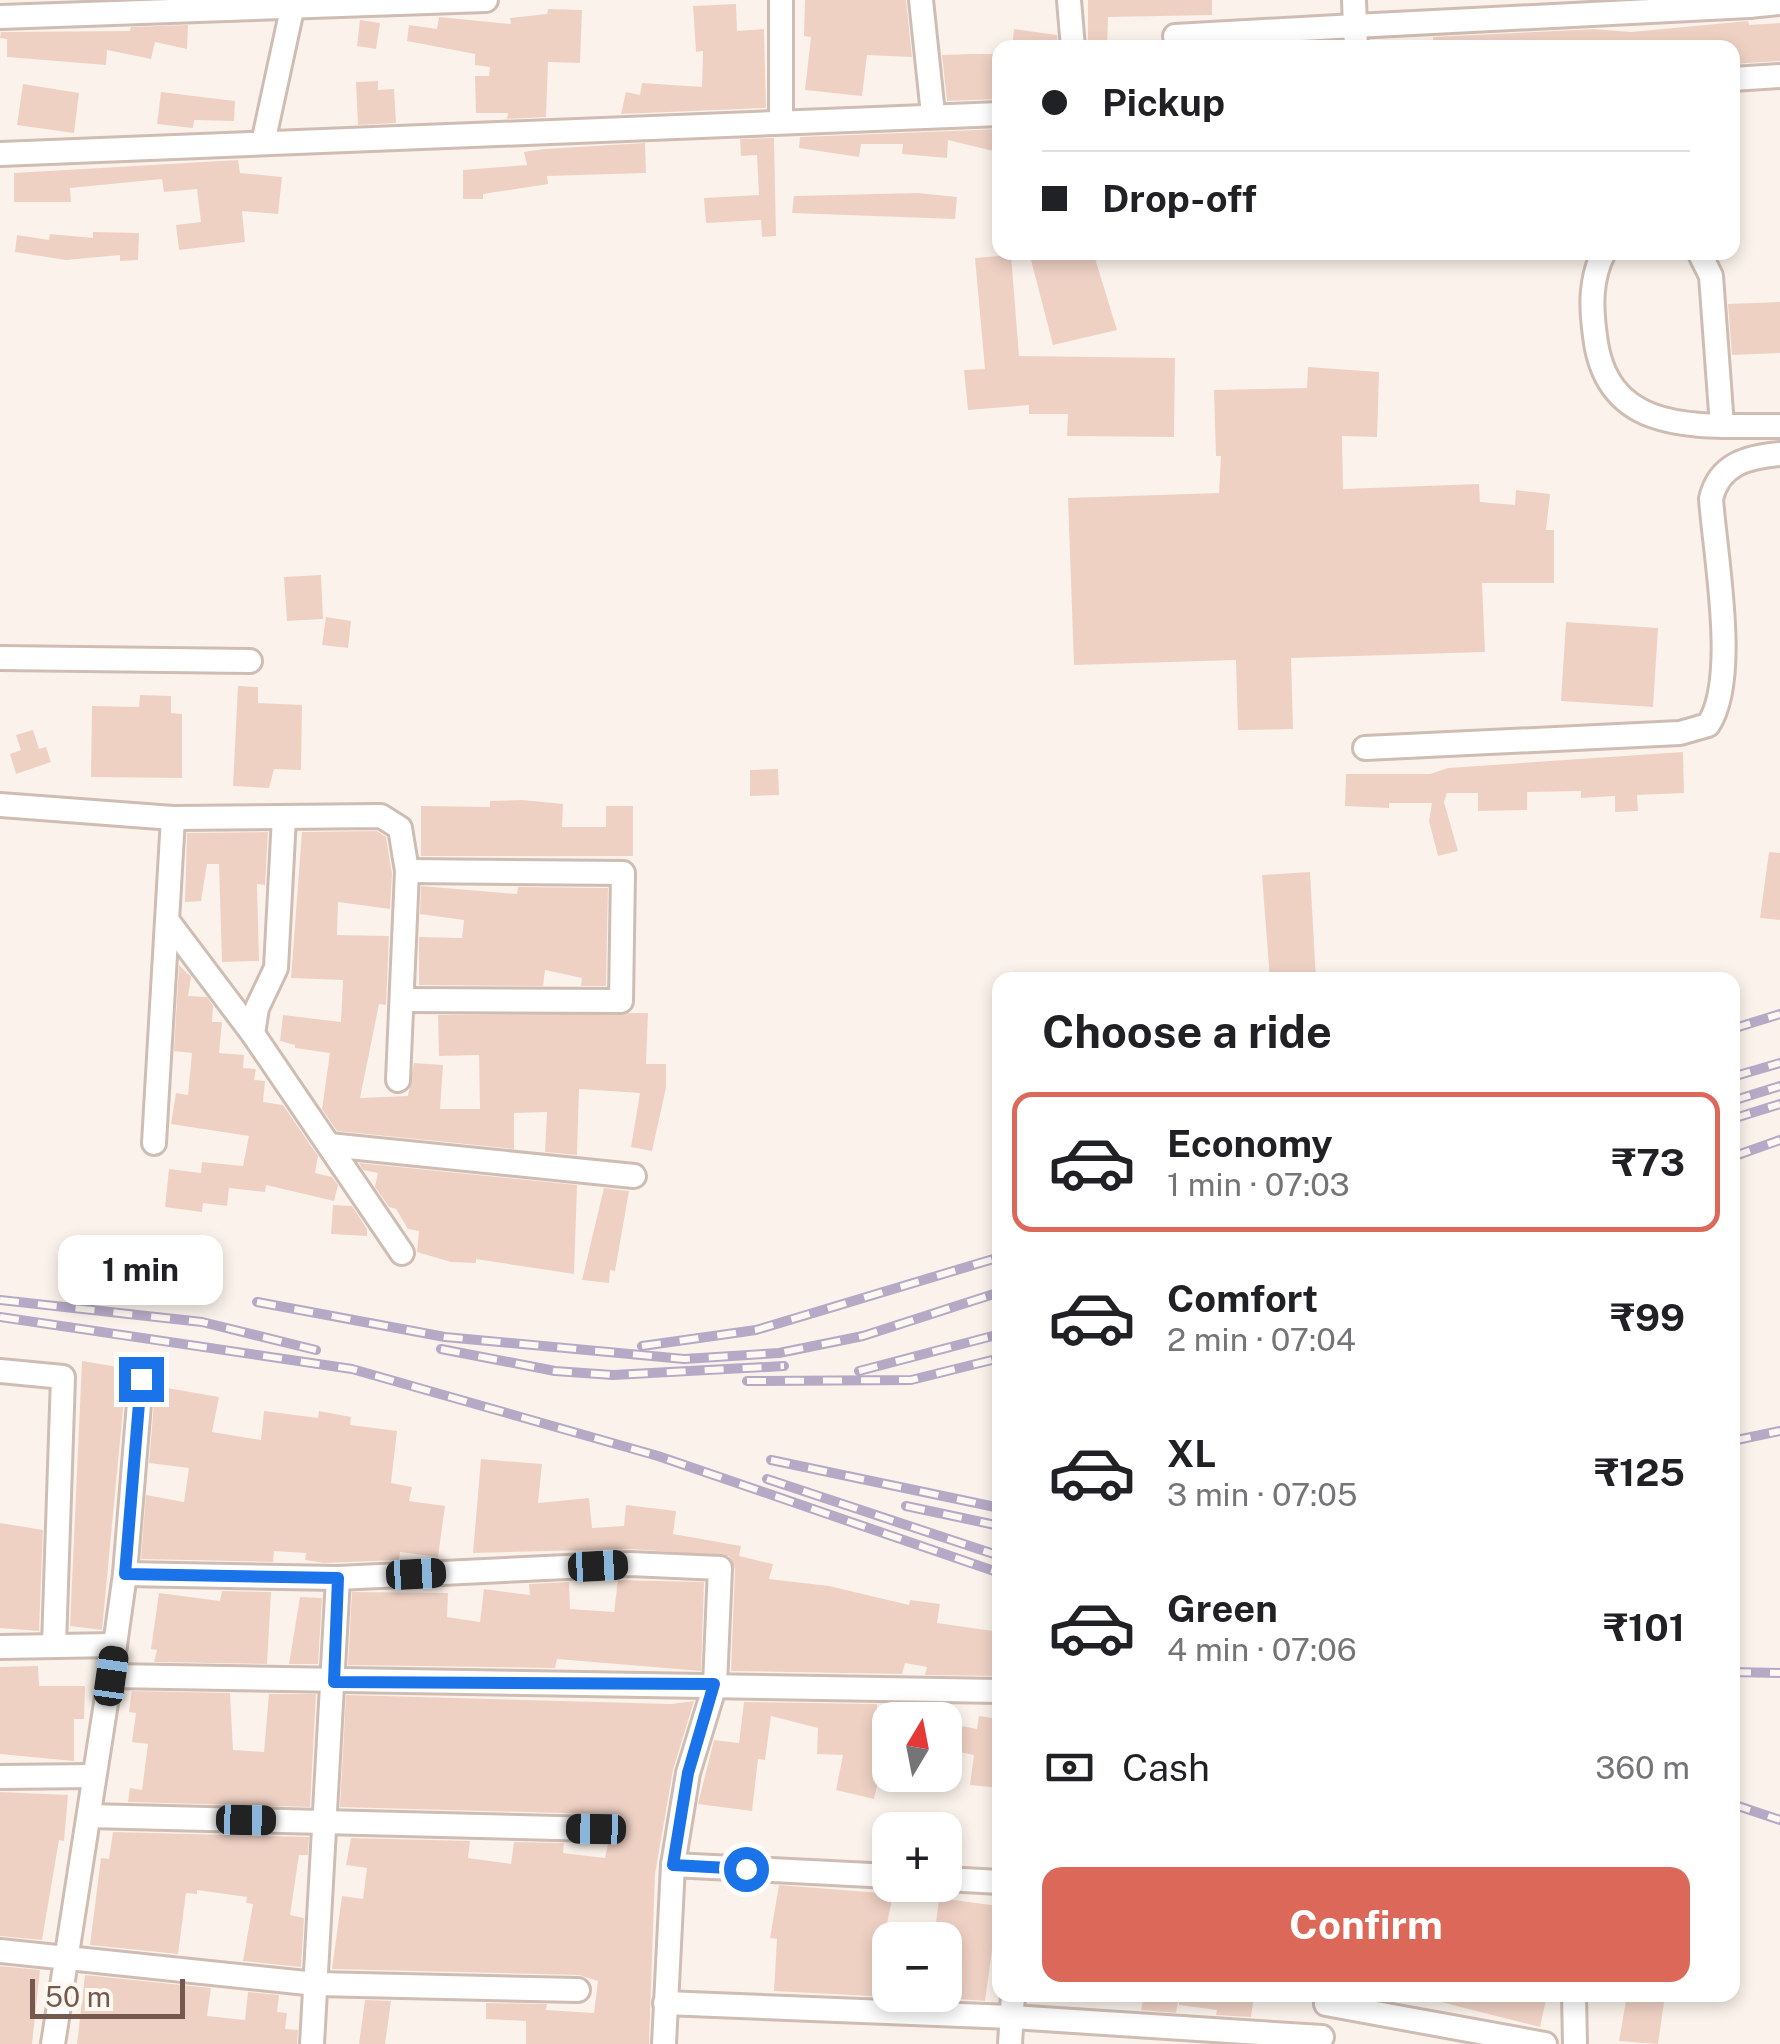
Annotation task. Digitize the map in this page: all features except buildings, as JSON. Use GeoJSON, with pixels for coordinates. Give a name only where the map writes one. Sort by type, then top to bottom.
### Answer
{"type":"FeatureCollection","features":[{"type":"Feature","properties":{"kind":"street"},"geometry":{"type":"LineString","coordinates":[[0,16],[486,0]]}},
{"type":"Feature","properties":{"kind":"street"},"geometry":{"type":"LineString","coordinates":[[781,0],[781,121]]}},
{"type":"Feature","properties":{"kind":"street"},"geometry":{"type":"LineString","coordinates":[[921,0],[933,114]]}},
{"type":"Feature","properties":{"kind":"street"},"geometry":{"type":"LineString","coordinates":[[1069,0],[1072,40]]}},
{"type":"Feature","properties":{"kind":"street"},"geometry":{"type":"LineString","coordinates":[[1354,0],[1356,37]]}},
{"type":"Feature","properties":{"kind":"street"},"geometry":{"type":"LineString","coordinates":[[1174,36],[1356,37],[1749,3],[1780,4]]}},
{"type":"Feature","properties":{"kind":"street"},"geometry":{"type":"LineString","coordinates":[[263,143],[293,5]]}},
{"type":"Feature","properties":{"kind":"street"},"geometry":{"type":"LineString","coordinates":[[1740,78],[1780,76]]}},
{"type":"Feature","properties":{"kind":"street"},"geometry":{"type":"LineString","coordinates":[[0,154],[992,114]]}},
{"type":"Feature","properties":{"kind":"street"},"geometry":{"type":"LineString","coordinates":[[1600,260],[1594,272],[1592,318],[1598,363],[1612,390],[1629,407],[1662,420],[1780,426]]}},
{"type":"Feature","properties":{"kind":"street"},"geometry":{"type":"LineString","coordinates":[[1703,260],[1711,276],[1722,426]]}},
{"type":"Feature","properties":{"kind":"street"},"geometry":{"type":"LineString","coordinates":[[1365,748],[1680,732],[1708,725],[1719,709],[1722,650],[1711,499],[1714,484],[1726,470],[1752,457],[1780,454]]}},
{"type":"Feature","properties":{"kind":"street"},"geometry":{"type":"LineString","coordinates":[[0,658],[250,662]]}},
{"type":"Feature","properties":{"kind":"street"},"geometry":{"type":"LineString","coordinates":[[0,805],[173,818],[381,816],[400,828],[407,871],[398,1080]]}},
{"type":"Feature","properties":{"kind":"street"},"geometry":{"type":"LineString","coordinates":[[253,1034],[257,1008],[276,968],[284,817]]}},
{"type":"Feature","properties":{"kind":"street"},"geometry":{"type":"LineString","coordinates":[[154,1143],[170,924],[173,818]]}},
{"type":"Feature","properties":{"kind":"street"},"geometry":{"type":"LineString","coordinates":[[402,1000],[620,1001],[624,966],[623,873],[407,871]]}},
{"type":"Feature","properties":{"kind":"street"},"geometry":{"type":"LineString","coordinates":[[170,924],[253,1034],[402,1253]]}},
{"type":"Feature","properties":{"kind":"street"},"geometry":{"type":"LineString","coordinates":[[329,1145],[634,1176]]}},
{"type":"Feature","properties":{"kind":"street"},"geometry":{"type":"LineString","coordinates":[[0,1371],[62,1377],[54,1644]]}},
{"type":"Feature","properties":{"kind":"street"},"geometry":{"type":"LineString","coordinates":[[53,2044],[125,1574],[141,1379]]}},
{"type":"Feature","properties":{"kind":"street"},"geometry":{"type":"LineString","coordinates":[[125,1574],[338,1578],[630,1564],[720,1568],[714,1684],[688,1773],[673,1865],[664,2044]]}},
{"type":"Feature","properties":{"kind":"street"},"geometry":{"type":"LineString","coordinates":[[312,2044],[338,1578]]}},
{"type":"Feature","properties":{"kind":"street"},"geometry":{"type":"LineString","coordinates":[[0,1647],[115,1645]]}},
{"type":"Feature","properties":{"kind":"street"},"geometry":{"type":"LineString","coordinates":[[111,1676],[992,1691]]}},
{"type":"Feature","properties":{"kind":"street"},"geometry":{"type":"LineString","coordinates":[[0,1777],[94,1776]]}},
{"type":"Feature","properties":{"kind":"street"},"geometry":{"type":"LineString","coordinates":[[90,1816],[596,1829]]}},
{"type":"Feature","properties":{"kind":"street"},"geometry":{"type":"LineString","coordinates":[[673,1865],[872,1875]]}},
{"type":"Feature","properties":{"kind":"street"},"geometry":{"type":"LineString","coordinates":[[962,1880],[992,1882]]}},
{"type":"Feature","properties":{"kind":"street"},"geometry":{"type":"LineString","coordinates":[[0,1951],[316,1984],[578,1990]]}},
{"type":"Feature","properties":{"kind":"street"},"geometry":{"type":"LineString","coordinates":[[665,2003],[1012,2006],[1321,2040],[1327,2002]]}},
{"type":"Feature","properties":{"kind":"street"},"geometry":{"type":"LineString","coordinates":[[1337,2002],[1546,2044]]}},
{"type":"Feature","properties":{"kind":"street"},"geometry":{"type":"LineString","coordinates":[[1574,2002],[1575,2044]]}},
{"type":"Feature","properties":{"kind":"street"},"geometry":{"type":"LineString","coordinates":[[1010,2044],[1012,2006]]}},
{"type":"Feature","properties":{"kind":"railway"},"geometry":{"type":"LineString","coordinates":[[1740,1026],[1780,1014]]}},
{"type":"Feature","properties":{"kind":"railway"},"geometry":{"type":"LineString","coordinates":[[1740,1075],[1780,1063]]}},
{"type":"Feature","properties":{"kind":"railway"},"geometry":{"type":"LineString","coordinates":[[1740,1098],[1780,1086]]}},
{"type":"Feature","properties":{"kind":"railway"},"geometry":{"type":"LineString","coordinates":[[1740,1116],[1780,1104]]}},
{"type":"Feature","properties":{"kind":"railway"},"geometry":{"type":"LineString","coordinates":[[1740,1154],[1780,1140]]}},
{"type":"Feature","properties":{"kind":"railway"},"geometry":{"type":"LineString","coordinates":[[642,1346],[756,1330],[992,1259]]}},
{"type":"Feature","properties":{"kind":"railway"},"geometry":{"type":"LineString","coordinates":[[257,1302],[445,1337],[684,1359],[779,1353],[863,1336],[992,1295]]}},
{"type":"Feature","properties":{"kind":"railway"},"geometry":{"type":"LineString","coordinates":[[0,1300],[202,1322],[316,1350]]}},
{"type":"Feature","properties":{"kind":"railway"},"geometry":{"type":"LineString","coordinates":[[0,1317],[352,1369],[658,1456],[992,1570]]}},
{"type":"Feature","properties":{"kind":"railway"},"geometry":{"type":"LineString","coordinates":[[859,1371],[992,1336]]}},
{"type":"Feature","properties":{"kind":"railway"},"geometry":{"type":"LineString","coordinates":[[441,1349],[555,1371],[613,1375],[784,1366]]}},
{"type":"Feature","properties":{"kind":"railway"},"geometry":{"type":"LineString","coordinates":[[747,1381],[911,1380],[992,1360]]}},
{"type":"Feature","properties":{"kind":"railway"},"geometry":{"type":"LineString","coordinates":[[1740,1439],[1780,1431]]}},
{"type":"Feature","properties":{"kind":"railway"},"geometry":{"type":"LineString","coordinates":[[771,1460],[992,1506]]}},
{"type":"Feature","properties":{"kind":"railway"},"geometry":{"type":"LineString","coordinates":[[767,1479],[992,1553]]}},
{"type":"Feature","properties":{"kind":"railway"},"geometry":{"type":"LineString","coordinates":[[906,1506],[992,1524]]}},
{"type":"Feature","properties":{"kind":"railway"},"geometry":{"type":"LineString","coordinates":[[1740,1672],[1780,1673]]}},
{"type":"Feature","properties":{"kind":"railway"},"geometry":{"type":"LineString","coordinates":[[1740,1807],[1780,1820]]}},
{"type":"Feature","properties":{"kind":"route"},"geometry":{"type":"LineString","coordinates":[[141,1379],[125,1574],[338,1578],[334,1682],[714,1684],[688,1773],[673,1865],[746,1869]]}}]}
